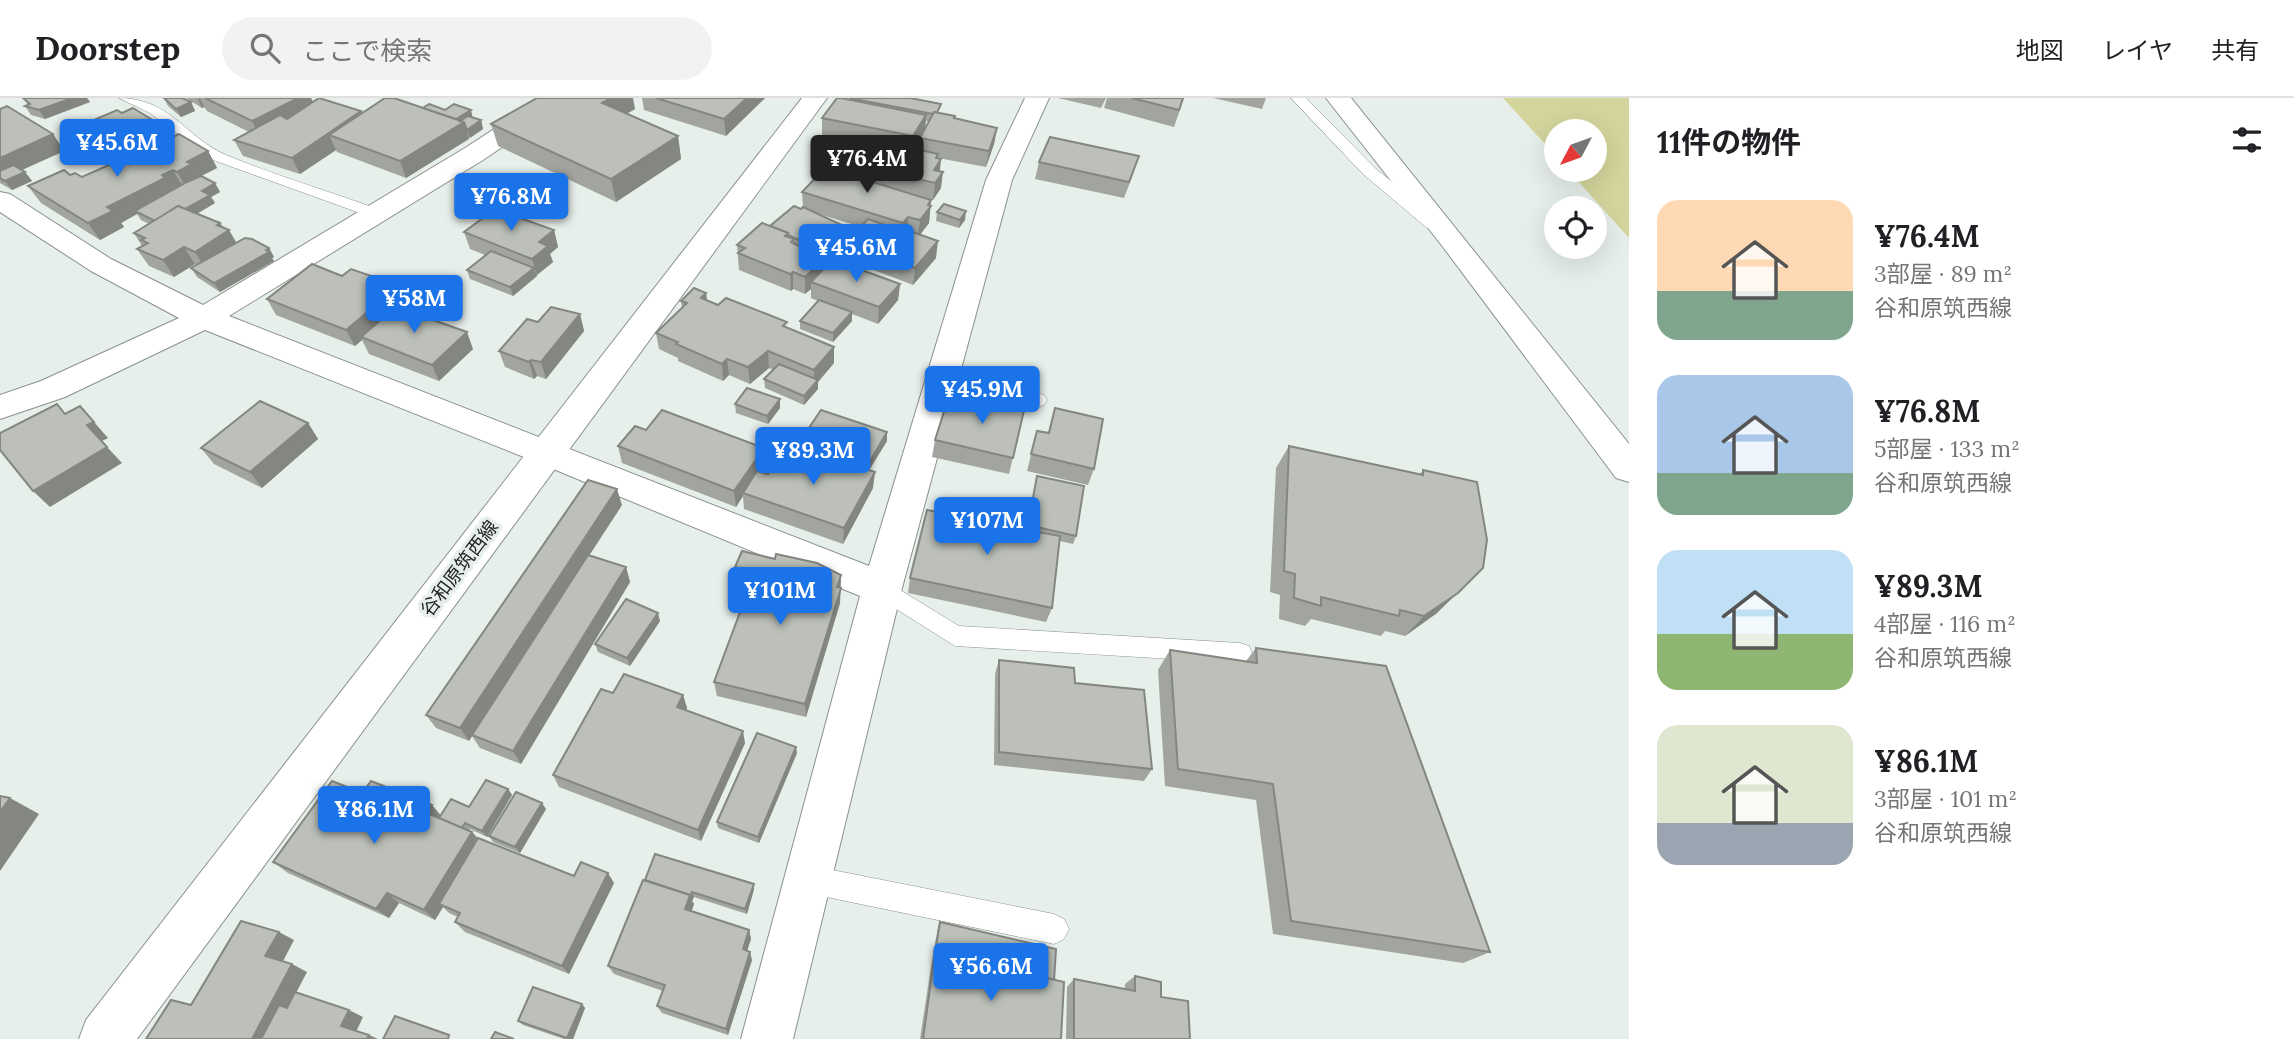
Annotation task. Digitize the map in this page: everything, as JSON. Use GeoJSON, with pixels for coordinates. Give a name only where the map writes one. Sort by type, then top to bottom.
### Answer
{"type":"FeatureCollection","features":[{"type":"Feature","properties":{"kind":"street"},"geometry":{"type":"LineString","coordinates":[[0,407],[53,389],[204,318],[474,154],[558,98]]}},
{"type":"Feature","properties":{"kind":"street","name":"谷和原筑西線"},"geometry":{"type":"LineString","coordinates":[[105,1039],[815,98]]}},
{"type":"Feature","properties":{"kind":"street"},"geometry":{"type":"LineString","coordinates":[[767,1039],[882,588],[999,180],[1037,98]]}},
{"type":"Feature","properties":{"kind":"street"},"geometry":{"type":"LineString","coordinates":[[1338,98],[1453,241],[1629,469]]}},
{"type":"Feature","properties":{"kind":"street"},"geometry":{"type":"LineString","coordinates":[[0,200],[101,265],[204,318],[882,588]]}},
{"type":"Feature","properties":{"kind":"lane"},"geometry":{"type":"LineString","coordinates":[[126,98],[155,110],[218,157],[374,213]]}},
{"type":"Feature","properties":{"kind":"lane"},"geometry":{"type":"LineString","coordinates":[[1297,98],[1369,171],[1453,241]]}},
{"type":"Feature","properties":{"kind":"lane"},"geometry":{"type":"LineString","coordinates":[[941,384],[1037,400]]}},
{"type":"Feature","properties":{"kind":"lane"},"geometry":{"type":"LineString","coordinates":[[882,588],[956,636],[1240,653]]}},
{"type":"Feature","properties":{"kind":"lane"},"geometry":{"type":"LineString","coordinates":[[807,879],[1054,929]]}},
{"type":"Feature","properties":{"kind":"green space"},"geometry":{"type":"Polygon","coordinates":[[[1503,98],[1629,98],[1629,238],[1607,213],[1607,196],[1591,196],[1579,182],[1607,182],[1607,119],[1544,119],[1544,143],[1503,98]]]}},
{"type":"Feature","properties":{"kind":"building"},"geometry":{"type":"Polygon","coordinates":[[[23,98],[72,98],[39,110],[25,106],[30,104],[23,98]]]}},
{"type":"Feature","properties":{"kind":"building"},"geometry":{"type":"Polygon","coordinates":[[[164,98],[182,98],[191,102],[176,109],[164,98]]]}},
{"type":"Feature","properties":{"kind":"building"},"geometry":{"type":"Polygon","coordinates":[[[205,98],[298,98],[252,121],[205,98]]]}},
{"type":"Feature","properties":{"kind":"building"},"geometry":{"type":"Polygon","coordinates":[[[319,98],[361,111],[292,158],[234,140],[280,115],[287,119],[319,98]]]}},
{"type":"Feature","properties":{"kind":"building"},"geometry":{"type":"Polygon","coordinates":[[[385,98],[394,98],[464,122],[400,161],[329,135],[385,98]]]}},
{"type":"Feature","properties":{"kind":"building"},"geometry":{"type":"Polygon","coordinates":[[[537,98],[611,98],[602,103],[678,136],[611,179],[491,124],[537,98]]]}},
{"type":"Feature","properties":{"kind":"building"},"geometry":{"type":"Polygon","coordinates":[[[656,98],[747,98],[724,119],[656,98]]]}},
{"type":"Feature","properties":{"kind":"building"},"geometry":{"type":"Polygon","coordinates":[[[837,98],[926,115],[913,136],[822,118],[837,98]]]}},
{"type":"Feature","properties":{"kind":"building"},"geometry":{"type":"Polygon","coordinates":[[[849,98],[910,98],[941,104],[937,113],[933,114],[849,98]]]}},
{"type":"Feature","properties":{"kind":"building"},"geometry":{"type":"Polygon","coordinates":[[[1132,98],[1183,98],[1179,110],[1132,98]]]}},
{"type":"Feature","properties":{"kind":"building"},"geometry":{"type":"Polygon","coordinates":[[[429,104],[445,110],[454,104],[471,110],[456,119],[423,108],[429,104]]]}},
{"type":"Feature","properties":{"kind":"building"},"geometry":{"type":"Polygon","coordinates":[[[7,106],[53,134],[0,158],[0,109],[7,106]]]}},
{"type":"Feature","properties":{"kind":"building"},"geometry":{"type":"Polygon","coordinates":[[[133,108],[151,119],[86,144],[66,132],[117,110],[122,113],[133,108]]]}},
{"type":"Feature","properties":{"kind":"building"},"geometry":{"type":"Polygon","coordinates":[[[934,112],[997,128],[989,151],[920,138],[934,112]]]}},
{"type":"Feature","properties":{"kind":"building"},"geometry":{"type":"Polygon","coordinates":[[[468,116],[481,120],[467,130],[464,122],[460,121],[468,116]]]}},
{"type":"Feature","properties":{"kind":"building"},"geometry":{"type":"Polygon","coordinates":[[[179,134],[208,151],[187,162],[192,164],[177,172],[173,170],[162,175],[165,178],[107,207],[113,211],[88,223],[28,186],[64,170],[70,175],[75,173],[82,177],[179,134]]]}},
{"type":"Feature","properties":{"kind":"building"},"geometry":{"type":"Polygon","coordinates":[[[1050,137],[1139,156],[1129,182],[1039,162],[1050,137]]]}},
{"type":"Feature","properties":{"kind":"building"},"geometry":{"type":"Polygon","coordinates":[[[899,145],[938,154],[936,158],[941,159],[934,170],[943,172],[935,183],[874,169],[889,148],[896,149],[899,145]]]}},
{"type":"Feature","properties":{"kind":"building"},"geometry":{"type":"Polygon","coordinates":[[[13,165],[25,172],[5,181],[0,178],[0,171],[13,165]]]}},
{"type":"Feature","properties":{"kind":"building"},"geometry":{"type":"Polygon","coordinates":[[[828,165],[931,200],[928,205],[931,206],[920,220],[908,217],[903,223],[802,192],[828,165]]]}},
{"type":"Feature","properties":{"kind":"building"},"geometry":{"type":"Polygon","coordinates":[[[201,176],[215,183],[202,191],[210,195],[185,209],[178,206],[155,221],[135,211],[187,182],[201,176]]]}},
{"type":"Feature","properties":{"kind":"building"},"geometry":{"type":"Polygon","coordinates":[[[944,204],[966,211],[960,220],[937,212],[944,204]]]}},
{"type":"Feature","properties":{"kind":"building"},"geometry":{"type":"Polygon","coordinates":[[[178,206],[220,223],[217,225],[229,230],[195,252],[184,247],[163,260],[137,249],[148,243],[141,240],[145,238],[134,233],[178,206]]]}},
{"type":"Feature","properties":{"kind":"building"},"geometry":{"type":"Polygon","coordinates":[[[794,206],[801,209],[803,207],[844,226],[828,239],[818,235],[808,244],[770,226],[794,206]]]}},
{"type":"Feature","properties":{"kind":"building"},"geometry":{"type":"Polygon","coordinates":[[[495,209],[554,230],[539,242],[548,246],[532,259],[464,232],[495,209]]]}},
{"type":"Feature","properties":{"kind":"building"},"geometry":{"type":"Polygon","coordinates":[[[868,219],[938,241],[915,268],[846,243],[868,219]]]}},
{"type":"Feature","properties":{"kind":"building"},"geometry":{"type":"Polygon","coordinates":[[[762,223],[788,233],[785,236],[794,239],[791,242],[824,259],[805,277],[793,272],[790,274],[738,253],[745,248],[737,245],[762,223]]]}},
{"type":"Feature","properties":{"kind":"building"},"geometry":{"type":"Polygon","coordinates":[[[844,230],[854,232],[846,243],[844,253],[833,251],[844,230]]]}},
{"type":"Feature","properties":{"kind":"building"},"geometry":{"type":"Polygon","coordinates":[[[245,238],[269,248],[266,250],[269,252],[214,283],[191,268],[245,238]]]}},
{"type":"Feature","properties":{"kind":"building"},"geometry":{"type":"Polygon","coordinates":[[[491,251],[534,268],[510,287],[467,270],[491,251]]]}},
{"type":"Feature","properties":{"kind":"building"},"geometry":{"type":"Polygon","coordinates":[[[829,263],[839,266],[842,263],[900,284],[879,307],[811,282],[829,263]]]}},
{"type":"Feature","properties":{"kind":"building"},"geometry":{"type":"Polygon","coordinates":[[[312,264],[342,276],[351,269],[377,278],[374,281],[392,288],[387,293],[389,294],[346,330],[267,299],[312,264]]]}},
{"type":"Feature","properties":{"kind":"building"},"geometry":{"type":"Polygon","coordinates":[[[694,288],[706,293],[701,298],[718,305],[726,298],[787,322],[783,326],[834,347],[814,370],[768,351],[748,367],[727,359],[722,364],[656,333],[687,303],[681,301],[694,288]]]}},
{"type":"Feature","properties":{"kind":"building"},"geometry":{"type":"Polygon","coordinates":[[[819,300],[852,312],[833,333],[800,321],[819,300]]]}},
{"type":"Feature","properties":{"kind":"building"},"geometry":{"type":"Polygon","coordinates":[[[396,307],[467,332],[432,365],[361,337],[396,307]]]}},
{"type":"Feature","properties":{"kind":"building"},"geometry":{"type":"Polygon","coordinates":[[[551,307],[580,314],[541,362],[529,362],[499,351],[527,319],[538,322],[551,307]]]}},
{"type":"Feature","properties":{"kind":"building"},"geometry":{"type":"Polygon","coordinates":[[[779,364],[818,380],[804,396],[764,379],[779,364]]]}},
{"type":"Feature","properties":{"kind":"building"},"geometry":{"type":"Polygon","coordinates":[[[747,388],[780,399],[767,416],[735,404],[747,388]]]}},
{"type":"Feature","properties":{"kind":"building"},"geometry":{"type":"Polygon","coordinates":[[[988,398],[1025,406],[1013,458],[935,440],[948,399],[985,407],[988,398]]]}},
{"type":"Feature","properties":{"kind":"building"},"geometry":{"type":"Polygon","coordinates":[[[260,401],[308,423],[250,472],[201,448],[260,401]]]}},
{"type":"Feature","properties":{"kind":"building"},"geometry":{"type":"Polygon","coordinates":[[[57,404],[65,414],[80,406],[94,422],[87,425],[107,447],[33,491],[0,450],[0,433],[57,404]]]}},
{"type":"Feature","properties":{"kind":"building"},"geometry":{"type":"Polygon","coordinates":[[[1055,408],[1103,419],[1094,469],[1031,454],[1037,431],[1049,433],[1055,408]]]}},
{"type":"Feature","properties":{"kind":"building"},"geometry":{"type":"Polygon","coordinates":[[[662,410],[764,448],[734,491],[618,446],[635,426],[646,430],[662,410]]]}},
{"type":"Feature","properties":{"kind":"building"},"geometry":{"type":"Polygon","coordinates":[[[821,410],[887,432],[869,463],[801,440],[821,410]]]}},
{"type":"Feature","properties":{"kind":"building"},"geometry":{"type":"Polygon","coordinates":[[[1289,446],[1423,475],[1423,470],[1477,482],[1487,540],[1483,568],[1458,593],[1424,616],[1400,610],[1399,616],[1321,597],[1321,606],[1294,598],[1295,574],[1284,571],[1289,446]]]}},
{"type":"Feature","properties":{"kind":"building"},"geometry":{"type":"Polygon","coordinates":[[[783,449],[827,464],[831,457],[875,472],[844,528],[743,493],[757,471],[768,474],[783,449]]]}},
{"type":"Feature","properties":{"kind":"building"},"geometry":{"type":"Polygon","coordinates":[[[1037,476],[1084,486],[1076,536],[1028,525],[1037,476]]]}},
{"type":"Feature","properties":{"kind":"building"},"geometry":{"type":"Polygon","coordinates":[[[588,480],[617,489],[460,728],[426,715],[588,480]]]}},
{"type":"Feature","properties":{"kind":"building"},"geometry":{"type":"Polygon","coordinates":[[[970,508],[997,513],[995,524],[1060,536],[1052,608],[910,578],[927,510],[968,518],[970,508]]]}},
{"type":"Feature","properties":{"kind":"building"},"geometry":{"type":"Polygon","coordinates":[[[742,551],[775,559],[776,554],[817,563],[841,575],[837,587],[841,588],[805,704],[714,682],[755,572],[735,567],[742,551]]]}},
{"type":"Feature","properties":{"kind":"building"},"geometry":{"type":"Polygon","coordinates":[[[588,555],[626,567],[513,751],[472,735],[588,555]]]}},
{"type":"Feature","properties":{"kind":"building"},"geometry":{"type":"Polygon","coordinates":[[[626,599],[658,613],[627,658],[595,644],[626,599]]]}},
{"type":"Feature","properties":{"kind":"building"},"geometry":{"type":"Polygon","coordinates":[[[1256,648],[1386,666],[1490,952],[1291,921],[1273,784],[1178,769],[1170,650],[1257,663],[1256,648]]]}},
{"type":"Feature","properties":{"kind":"building"},"geometry":{"type":"Polygon","coordinates":[[[999,660],[1074,668],[1075,683],[1144,690],[1152,769],[999,752],[999,660]]]}},
{"type":"Feature","properties":{"kind":"building"},"geometry":{"type":"Polygon","coordinates":[[[624,674],[683,695],[677,707],[743,731],[698,830],[553,775],[601,689],[613,693],[624,674]]]}},
{"type":"Feature","properties":{"kind":"building"},"geometry":{"type":"Polygon","coordinates":[[[757,733],[796,747],[758,837],[717,822],[757,733]]]}},
{"type":"Feature","properties":{"kind":"building"},"geometry":{"type":"Polygon","coordinates":[[[486,780],[508,789],[482,831],[465,823],[462,828],[439,818],[451,799],[469,807],[486,780]]]}},
{"type":"Feature","properties":{"kind":"building"},"geometry":{"type":"Polygon","coordinates":[[[332,781],[362,793],[371,781],[432,805],[427,813],[472,832],[424,910],[387,893],[376,909],[273,862],[332,781]]]}},
{"type":"Feature","properties":{"kind":"building"},"geometry":{"type":"Polygon","coordinates":[[[516,792],[542,803],[515,847],[489,836],[516,792]]]}},
{"type":"Feature","properties":{"kind":"building"},"geometry":{"type":"Polygon","coordinates":[[[0,796],[10,798],[0,812],[0,796]]]}},
{"type":"Feature","properties":{"kind":"building"},"geometry":{"type":"Polygon","coordinates":[[[478,838],[574,876],[581,862],[608,873],[562,966],[455,922],[460,913],[439,904],[478,838]]]}},
{"type":"Feature","properties":{"kind":"building"},"geometry":{"type":"Polygon","coordinates":[[[655,854],[754,884],[745,909],[692,892],[690,896],[645,880],[655,854]]]}},
{"type":"Feature","properties":{"kind":"building"},"geometry":{"type":"Polygon","coordinates":[[[643,880],[690,895],[685,909],[749,930],[743,949],[750,952],[726,1029],[657,1006],[665,985],[608,966],[643,880]]]}},
{"type":"Feature","properties":{"kind":"building"},"geometry":{"type":"Polygon","coordinates":[[[241,921],[279,932],[265,956],[292,964],[252,1039],[146,1039],[171,1000],[191,1005],[241,921]]]}},
{"type":"Feature","properties":{"kind":"building"},"geometry":{"type":"Polygon","coordinates":[[[940,922],[1056,949],[1054,980],[935,952],[940,922]]]}},
{"type":"Feature","properties":{"kind":"building"},"geometry":{"type":"Polygon","coordinates":[[[935,952],[1064,982],[1061,1039],[923,1039],[935,952]]]}},
{"type":"Feature","properties":{"kind":"building"},"geometry":{"type":"Polygon","coordinates":[[[1135,976],[1161,982],[1161,997],[1188,1001],[1190,1039],[1074,1039],[1074,979],[1135,991],[1135,976]]]}},
{"type":"Feature","properties":{"kind":"building"},"geometry":{"type":"Polygon","coordinates":[[[533,987],[582,1004],[567,1038],[518,1021],[533,987]]]}},
{"type":"Feature","properties":{"kind":"building"},"geometry":{"type":"Polygon","coordinates":[[[295,992],[349,1010],[341,1026],[369,1035],[367,1039],[261,1039],[279,1005],[287,1008],[295,992]]]}},
{"type":"Feature","properties":{"kind":"building"},"geometry":{"type":"Polygon","coordinates":[[[395,1016],[449,1035],[448,1039],[383,1039],[395,1016]]]}},
{"type":"Feature","properties":{"kind":"building"},"geometry":{"type":"Polygon","coordinates":[[[495,1032],[514,1039],[491,1039],[495,1032]]]}}]}
